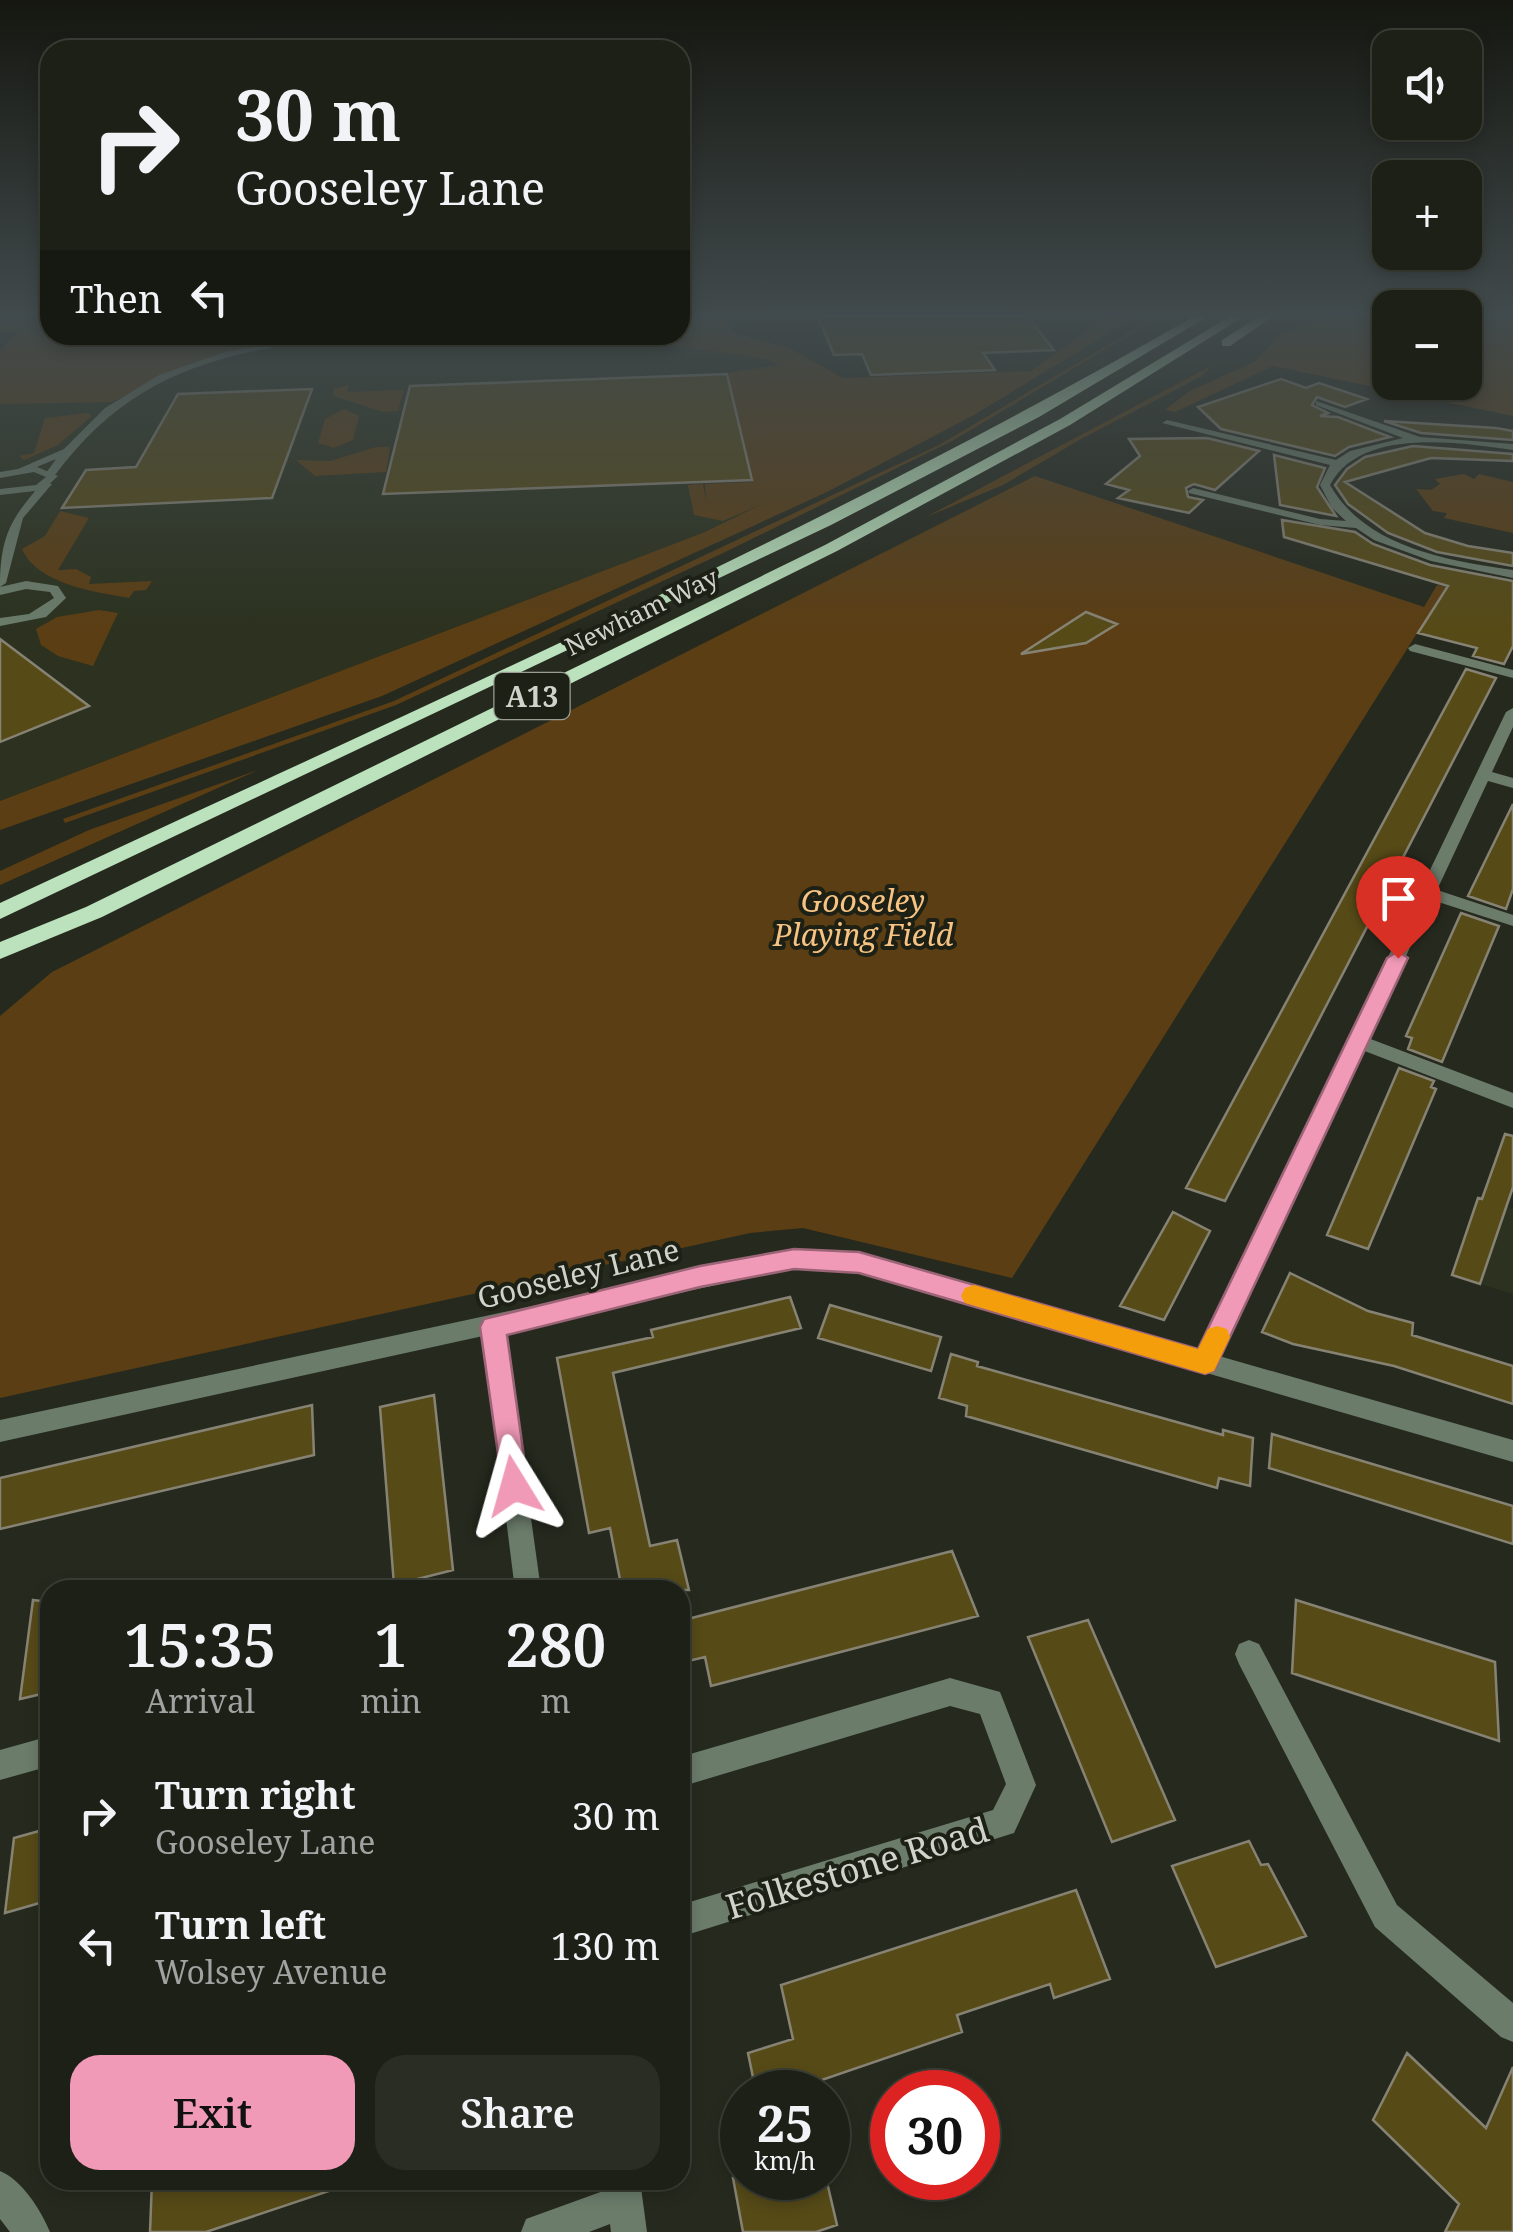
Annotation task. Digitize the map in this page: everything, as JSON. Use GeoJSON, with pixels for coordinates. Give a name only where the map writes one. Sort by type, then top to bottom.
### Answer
{"type":"FeatureCollection","features":[{"type":"Feature","properties":{"kind":"highway","name":"A13"},"geometry":{"type":"LineString","coordinates":[[936,466],[1003,421]]}},
{"type":"Feature","properties":{"kind":"highway","name":"Newham Way"},"geometry":{"type":"LineString","coordinates":[[0,912],[746,560],[1017,421]]}},
{"type":"Feature","properties":{"kind":"highway","name":"Newham Way"},"geometry":{"type":"LineString","coordinates":[[0,951],[94,912],[832,548],[1062,421]]}},
{"type":"Feature","properties":{"kind":"highway","name":"A13"},"geometry":{"type":"LineString","coordinates":[[967,475],[1089,421]]}},
{"type":"Feature","properties":{"kind":"highway","name":"A13"},"geometry":{"type":"LineString","coordinates":[[0,962],[94,912]]}},
{"type":"Feature","properties":{"kind":"street"},"geometry":{"type":"LineString","coordinates":[[0,583],[18,518],[65,452],[97,421]]}},
{"type":"Feature","properties":{"kind":"street"},"geometry":{"type":"LineString","coordinates":[[1367,421],[1419,440]]}},
{"type":"Feature","properties":{"kind":"street"},"geometry":{"type":"LineString","coordinates":[[1167,423],[1336,463],[1369,448],[1419,440],[1513,447]]}},
{"type":"Feature","properties":{"kind":"street"},"geometry":{"type":"LineString","coordinates":[[1,474],[65,452]]}},
{"type":"Feature","properties":{"kind":"street"},"geometry":{"type":"LineString","coordinates":[[1336,463],[1325,485],[1329,498],[1357,525],[1416,552],[1513,574]]}},
{"type":"Feature","properties":{"kind":"street"},"geometry":{"type":"LineString","coordinates":[[23,469],[49,478]]}},
{"type":"Feature","properties":{"kind":"street"},"geometry":{"type":"LineString","coordinates":[[18,518],[3,493],[49,478]]}},
{"type":"Feature","properties":{"kind":"street"},"geometry":{"type":"LineString","coordinates":[[1193,491],[1320,522],[1357,525]]}},
{"type":"Feature","properties":{"kind":"street"},"geometry":{"type":"LineString","coordinates":[[0,622],[18,621],[49,610],[60,598],[7,559]]}},
{"type":"Feature","properties":{"kind":"street"},"geometry":{"type":"LineString","coordinates":[[0,591],[46,587]]}},
{"type":"Feature","properties":{"kind":"street"},"geometry":{"type":"LineString","coordinates":[[1416,648],[1513,674]]}},
{"type":"Feature","properties":{"kind":"street"},"geometry":{"type":"LineString","coordinates":[[1205,1362],[1513,712]]}},
{"type":"Feature","properties":{"kind":"street"},"geometry":{"type":"LineString","coordinates":[[1485,775],[1513,783]]}},
{"type":"Feature","properties":{"kind":"street"},"geometry":{"type":"LineString","coordinates":[[1428,893],[1513,921]]}},
{"type":"Feature","properties":{"kind":"street"},"geometry":{"type":"LineString","coordinates":[[1357,1041],[1513,1101]]}},
{"type":"Feature","properties":{"kind":"street","name":"Gooseley Lane"},"geometry":{"type":"LineString","coordinates":[[0,1431],[794,1259],[859,1263],[1513,1450]]}},
{"type":"Feature","properties":{"kind":"street"},"geometry":{"type":"LineString","coordinates":[[493,1327],[527,1580]]}},
{"type":"Feature","properties":{"kind":"street"},"geometry":{"type":"LineString","coordinates":[[1249,1654],[1386,1916],[1513,2025]]}},
{"type":"Feature","properties":{"kind":"street","name":"Folkestone Road"},"geometry":{"type":"LineString","coordinates":[[690,1769],[950,1692],[990,1702],[1021,1785],[1003,1822],[690,1918]]}},
{"type":"Feature","properties":{"kind":"street"},"geometry":{"type":"LineString","coordinates":[[0,1764],[40,1754]]}},
{"type":"Feature","properties":{"kind":"street"},"geometry":{"type":"LineString","coordinates":[[0,2189],[32,2232]]}},
{"type":"Feature","properties":{"kind":"street"},"geometry":{"type":"LineString","coordinates":[[539,2232],[625,2204]]}},
{"type":"Feature","properties":{"kind":"shaded area"},"geometry":{"type":"Polygon","coordinates":[[[0,421],[854,421],[851,461],[705,532],[0,801],[0,421]]]}},
{"type":"Feature","properties":{"kind":"shaded area"},"geometry":{"type":"Polygon","coordinates":[[[1479,1195],[1513,1209],[1513,1294],[1452,1275],[1479,1195]]]}},
{"type":"Feature","properties":{"kind":"green space"},"geometry":{"type":"Polygon","coordinates":[[[44,421],[86,421],[58,445],[24,460],[19,456],[34,453],[44,421]]]}},
{"type":"Feature","properties":{"kind":"green space"},"geometry":{"type":"Polygon","coordinates":[[[324,421],[358,421],[353,440],[334,448],[318,443],[324,421]]]}},
{"type":"Feature","properties":{"kind":"green space"},"geometry":{"type":"Polygon","coordinates":[[[739,421],[962,421],[827,492],[382,696],[0,830],[0,801],[705,532],[762,504],[723,521],[694,515],[688,485],[703,484],[706,502],[705,484],[753,482],[739,421]]]}},
{"type":"Feature","properties":{"kind":"green space"},"geometry":{"type":"Polygon","coordinates":[[[985,421],[952,441],[721,554],[396,705],[65,823],[63,819],[394,701],[985,421]]]}},
{"type":"Feature","properties":{"kind":"green space"},"geometry":{"type":"Polygon","coordinates":[[[1107,421],[1115,421],[1003,485],[926,517],[1107,421]]]}},
{"type":"Feature","properties":{"kind":"green space"},"geometry":{"type":"Polygon","coordinates":[[[376,447],[390,447],[386,472],[315,476],[296,460],[330,461],[376,447]]]}},
{"type":"Feature","properties":{"kind":"green space"},"geometry":{"type":"Polygon","coordinates":[[[1464,474],[1474,479],[1479,474],[1513,482],[1513,533],[1444,518],[1447,513],[1433,511],[1416,489],[1431,490],[1440,484],[1435,479],[1464,474]]]}},
{"type":"Feature","properties":{"kind":"green space","name":"Gooseley Playing Field"},"geometry":{"type":"Polygon","coordinates":[[[1035,476],[1424,607],[1437,585],[1446,587],[1012,1278],[803,1228],[750,1233],[0,1398],[0,1016],[52,972],[1035,476]]]}},
{"type":"Feature","properties":{"kind":"green space"},"geometry":{"type":"Polygon","coordinates":[[[60,511],[89,518],[58,570],[76,569],[91,577],[89,584],[152,581],[146,590],[134,591],[129,598],[84,589],[40,571],[22,549],[45,536],[60,511]]]}},
{"type":"Feature","properties":{"kind":"green space"},"geometry":{"type":"Polygon","coordinates":[[[99,610],[118,613],[93,666],[58,656],[41,645],[36,629],[57,617],[99,610]]]}},
{"type":"Feature","properties":{"kind":"green space"},"geometry":{"type":"Polygon","coordinates":[[[258,770],[0,885],[0,871],[89,830],[258,770]]]}},
{"type":"Feature","properties":{"kind":"building"},"geometry":{"type":"Polygon","coordinates":[[[162,421],[300,421],[272,498],[62,508],[86,470],[136,467],[162,421]]]}},
{"type":"Feature","properties":{"kind":"building"},"geometry":{"type":"Polygon","coordinates":[[[401,421],[738,421],[752,480],[383,494],[401,421]]]}},
{"type":"Feature","properties":{"kind":"building"},"geometry":{"type":"Polygon","coordinates":[[[1213,421],[1349,421],[1390,437],[1349,447],[1335,456],[1221,429],[1213,421]]]}},
{"type":"Feature","properties":{"kind":"building"},"geometry":{"type":"Polygon","coordinates":[[[1384,421],[1496,428],[1513,431],[1513,440],[1421,433],[1384,421]]]}},
{"type":"Feature","properties":{"kind":"building"},"geometry":{"type":"Polygon","coordinates":[[[1207,438],[1259,451],[1215,490],[1194,484],[1186,488],[1188,497],[1203,500],[1189,513],[1118,498],[1129,490],[1106,484],[1140,456],[1129,439],[1207,438]]]}},
{"type":"Feature","properties":{"kind":"building"},"geometry":{"type":"Polygon","coordinates":[[[1413,446],[1513,454],[1513,461],[1431,458],[1345,482],[1425,533],[1468,546],[1513,553],[1513,566],[1437,552],[1388,533],[1348,504],[1335,485],[1347,469],[1365,457],[1413,446]]]}},
{"type":"Feature","properties":{"kind":"building"},"geometry":{"type":"Polygon","coordinates":[[[1274,455],[1325,468],[1317,487],[1336,516],[1280,505],[1274,455]]]}},
{"type":"Feature","properties":{"kind":"building"},"geometry":{"type":"Polygon","coordinates":[[[1282,520],[1355,532],[1373,544],[1430,565],[1513,581],[1513,646],[1504,664],[1473,656],[1477,648],[1418,633],[1448,586],[1284,537],[1282,520]]]}},
{"type":"Feature","properties":{"kind":"building"},"geometry":{"type":"Polygon","coordinates":[[[1086,612],[1117,624],[1086,643],[1021,654],[1086,612]]]}},
{"type":"Feature","properties":{"kind":"building"},"geometry":{"type":"Polygon","coordinates":[[[0,639],[89,706],[0,742],[0,639]]]}},
{"type":"Feature","properties":{"kind":"building"},"geometry":{"type":"Polygon","coordinates":[[[1466,669],[1496,678],[1225,1201],[1186,1188],[1466,669]]]}},
{"type":"Feature","properties":{"kind":"building"},"geometry":{"type":"Polygon","coordinates":[[[1513,804],[1513,889],[1506,909],[1468,896],[1513,804]]]}},
{"type":"Feature","properties":{"kind":"building"},"geometry":{"type":"Polygon","coordinates":[[[1461,913],[1499,926],[1442,1062],[1408,1049],[1412,1038],[1406,1036],[1461,913]]]}},
{"type":"Feature","properties":{"kind":"building"},"geometry":{"type":"Polygon","coordinates":[[[1399,1068],[1434,1081],[1431,1087],[1436,1089],[1368,1249],[1327,1235],[1399,1068]]]}},
{"type":"Feature","properties":{"kind":"building"},"geometry":{"type":"Polygon","coordinates":[[[1505,1134],[1513,1136],[1513,1187],[1480,1284],[1452,1275],[1505,1134]]]}},
{"type":"Feature","properties":{"kind":"building"},"geometry":{"type":"Polygon","coordinates":[[[1173,1212],[1210,1231],[1164,1320],[1120,1306],[1173,1212]]]}},
{"type":"Feature","properties":{"kind":"building"},"geometry":{"type":"Polygon","coordinates":[[[1290,1273],[1368,1311],[1413,1323],[1412,1335],[1513,1366],[1513,1404],[1394,1366],[1293,1344],[1262,1332],[1290,1273]]]}},
{"type":"Feature","properties":{"kind":"building"},"geometry":{"type":"Polygon","coordinates":[[[790,1297],[801,1328],[613,1373],[650,1546],[677,1540],[687,1580],[620,1580],[610,1528],[589,1533],[557,1358],[653,1337],[651,1330],[790,1297]]]}},
{"type":"Feature","properties":{"kind":"building"},"geometry":{"type":"Polygon","coordinates":[[[830,1305],[941,1337],[931,1371],[818,1338],[830,1305]]]}},
{"type":"Feature","properties":{"kind":"building"},"geometry":{"type":"Polygon","coordinates":[[[951,1354],[978,1362],[977,1366],[1223,1435],[1223,1430],[1253,1438],[1250,1486],[1219,1478],[1217,1488],[966,1416],[967,1406],[939,1398],[951,1354]]]}},
{"type":"Feature","properties":{"kind":"building"},"geometry":{"type":"Polygon","coordinates":[[[434,1395],[453,1570],[414,1580],[394,1580],[380,1407],[434,1395]]]}},
{"type":"Feature","properties":{"kind":"building"},"geometry":{"type":"Polygon","coordinates":[[[312,1405],[314,1455],[0,1529],[0,1478],[312,1405]]]}},
{"type":"Feature","properties":{"kind":"building"},"geometry":{"type":"Polygon","coordinates":[[[1272,1434],[1513,1506],[1513,1544],[1269,1468],[1272,1434]]]}},
{"type":"Feature","properties":{"kind":"building"},"geometry":{"type":"Polygon","coordinates":[[[952,1551],[978,1616],[711,1686],[705,1657],[690,1661],[690,1618],[952,1551]]]}},
{"type":"Feature","properties":{"kind":"building"},"geometry":{"type":"Polygon","coordinates":[[[33,1600],[40,1601],[40,1694],[20,1699],[33,1600]]]}},
{"type":"Feature","properties":{"kind":"building"},"geometry":{"type":"Polygon","coordinates":[[[1296,1600],[1495,1662],[1499,1741],[1292,1673],[1296,1600]]]}},
{"type":"Feature","properties":{"kind":"building"},"geometry":{"type":"Polygon","coordinates":[[[1088,1620],[1175,1820],[1112,1842],[1028,1637],[1088,1620]]]}},
{"type":"Feature","properties":{"kind":"building"},"geometry":{"type":"Polygon","coordinates":[[[40,1831],[40,1903],[5,1913],[14,1838],[40,1831]]]}},
{"type":"Feature","properties":{"kind":"building"},"geometry":{"type":"Polygon","coordinates":[[[1249,1841],[1261,1865],[1268,1864],[1306,1936],[1216,1967],[1172,1866],[1249,1841]]]}},
{"type":"Feature","properties":{"kind":"building"},"geometry":{"type":"Polygon","coordinates":[[[1076,1890],[1110,1979],[1054,1998],[1050,1984],[957,2015],[962,2032],[850,2070],[751,2070],[748,2053],[793,2039],[781,1985],[1076,1890]]]}},
{"type":"Feature","properties":{"kind":"building"},"geometry":{"type":"Polygon","coordinates":[[[1407,2053],[1486,2128],[1513,2067],[1513,2232],[1445,2232],[1459,2204],[1373,2120],[1407,2053]]]}},
{"type":"Feature","properties":{"kind":"building"},"geometry":{"type":"Polygon","coordinates":[[[152,2190],[332,2190],[206,2232],[150,2232],[152,2190]]]}},
{"type":"Feature","properties":{"kind":"building"},"geometry":{"type":"Polygon","coordinates":[[[737,2200],[831,2200],[837,2225],[816,2232],[743,2232],[737,2200]]]}},
{"type":"Feature","properties":{"kind":"slow traffic"},"geometry":{"type":"LineString","coordinates":[[974,1296],[1205,1362],[1217,1337]]}},
{"type":"Feature","properties":{"kind":"route"},"geometry":{"type":"LineString","coordinates":[[514,1486],[493,1327],[700,1277],[794,1259],[859,1263],[1205,1362],[1398,958]]}}]}
